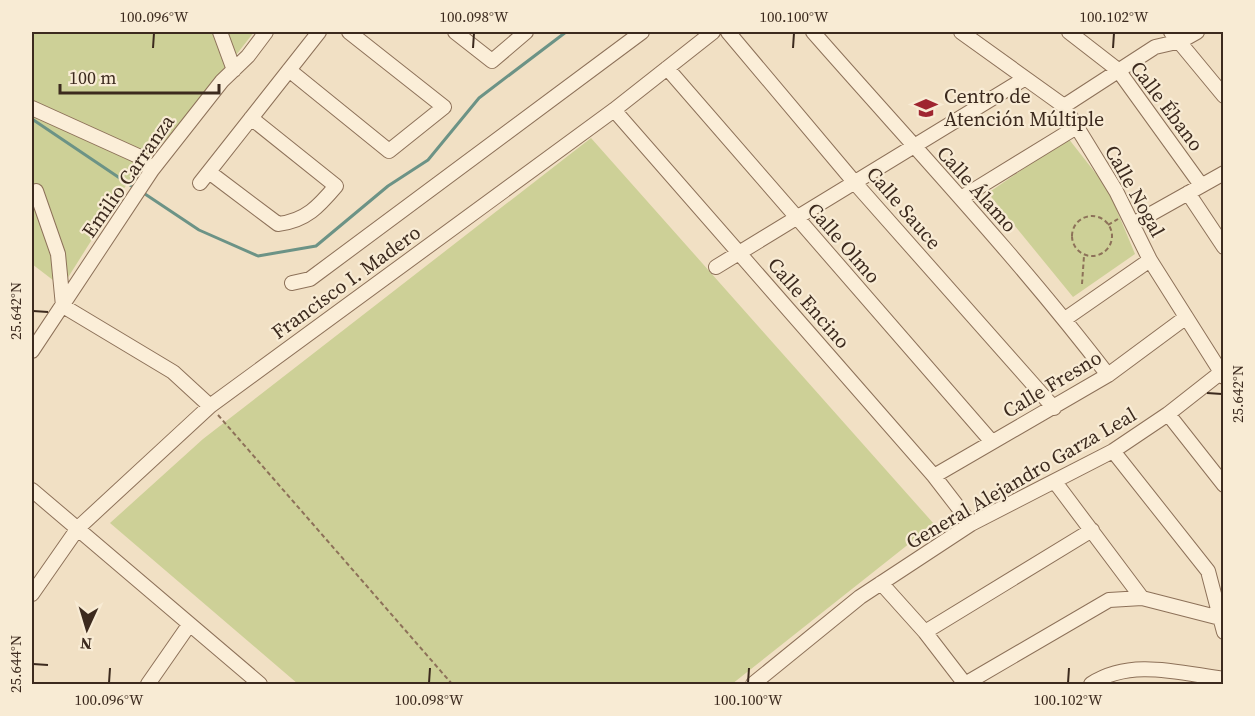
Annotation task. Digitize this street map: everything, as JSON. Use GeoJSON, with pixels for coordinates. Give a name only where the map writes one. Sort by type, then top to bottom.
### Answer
{"type":"FeatureCollection","features":[{"type":"Feature","properties":{"kind":"street"},"geometry":{"type":"LineString","coordinates":[[220,32],[234,70]]}},
{"type":"Feature","properties":{"kind":"street","name":"Emilio Carranza"},"geometry":{"type":"LineString","coordinates":[[32,351],[152,170],[266,32]]}},
{"type":"Feature","properties":{"kind":"street"},"geometry":{"type":"LineString","coordinates":[[251,118],[336,186],[312,214],[293,223],[278,224],[205,178],[251,118],[319,32]]}},
{"type":"Feature","properties":{"kind":"street"},"geometry":{"type":"LineString","coordinates":[[289,70],[389,151],[444,107],[349,32]]}},
{"type":"Feature","properties":{"kind":"street"},"geometry":{"type":"LineString","coordinates":[[455,32],[492,61],[526,32]]}},
{"type":"Feature","properties":{"kind":"street"},"geometry":{"type":"LineString","coordinates":[[292,283],[310,279],[642,32]]}},
{"type":"Feature","properties":{"kind":"street","name":"Francisco I. Madero"},"geometry":{"type":"LineString","coordinates":[[32,594],[78,528],[210,406],[614,110],[713,32]]}},
{"type":"Feature","properties":{"kind":"street","name":"Calle Sauce"},"geometry":{"type":"LineString","coordinates":[[728,32],[855,183],[1054,408]]}},
{"type":"Feature","properties":{"kind":"street","name":"Calle Álamo"},"geometry":{"type":"LineString","coordinates":[[813,32],[961,198],[1065,319],[1108,375]]}},
{"type":"Feature","properties":{"kind":"street","name":"Calle Ébano"},"geometry":{"type":"LineString","coordinates":[[1069,32],[1119,70],[1201,185]]}},
{"type":"Feature","properties":{"kind":"street"},"geometry":{"type":"LineString","coordinates":[[970,34],[1024,79],[1065,106],[1155,47],[1176,36],[1197,32]]}},
{"type":"Feature","properties":{"kind":"street"},"geometry":{"type":"LineString","coordinates":[[1176,36],[1223,95]]}},
{"type":"Feature","properties":{"kind":"street","name":"Calle Olmo"},"geometry":{"type":"LineString","coordinates":[[667,68],[992,442]]}},
{"type":"Feature","properties":{"kind":"street"},"geometry":{"type":"LineString","coordinates":[[716,267],[1024,79]]}},
{"type":"Feature","properties":{"kind":"street","name":"Calle Nogal"},"geometry":{"type":"LineString","coordinates":[[1065,106],[1075,128],[1100,162],[1150,260],[1222,373]]}},
{"type":"Feature","properties":{"kind":"street"},"geometry":{"type":"LineString","coordinates":[[32,108],[138,156],[152,170]]}},
{"type":"Feature","properties":{"kind":"street","name":"Calle Encino"},"geometry":{"type":"LineString","coordinates":[[614,110],[934,476],[971,524]]}},
{"type":"Feature","properties":{"kind":"street"},"geometry":{"type":"LineString","coordinates":[[961,198],[1075,128]]}},
{"type":"Feature","properties":{"kind":"street"},"geometry":{"type":"LineString","coordinates":[[1133,224],[1224,172]]}},
{"type":"Feature","properties":{"kind":"street"},"geometry":{"type":"LineString","coordinates":[[36,191],[58,254],[63,306],[173,372],[210,406]]}},
{"type":"Feature","properties":{"kind":"street"},"geometry":{"type":"LineString","coordinates":[[1188,193],[1224,247]]}},
{"type":"Feature","properties":{"kind":"street"},"geometry":{"type":"LineString","coordinates":[[1065,319],[1150,260]]}},
{"type":"Feature","properties":{"kind":"street","name":"Calle Fresno"},"geometry":{"type":"LineString","coordinates":[[934,476],[1108,375],[1185,318]]}},
{"type":"Feature","properties":{"kind":"street","name":"General Alejandro Garza Leal"},"geometry":{"type":"LineString","coordinates":[[753,684],[860,597],[881,583],[971,524],[1113,451],[1168,414],[1222,373]]}},
{"type":"Feature","properties":{"kind":"street"},"geometry":{"type":"LineString","coordinates":[[1168,414],[1224,485]]}},
{"type":"Feature","properties":{"kind":"street"},"geometry":{"type":"LineString","coordinates":[[1113,451],[1208,571],[1223,624]]}},
{"type":"Feature","properties":{"kind":"street"},"geometry":{"type":"LineString","coordinates":[[1055,482],[1142,598]]}},
{"type":"Feature","properties":{"kind":"street"},"geometry":{"type":"LineString","coordinates":[[32,489],[260,684]]}},
{"type":"Feature","properties":{"kind":"street"},"geometry":{"type":"LineString","coordinates":[[925,632],[1092,530]]}},
{"type":"Feature","properties":{"kind":"street"},"geometry":{"type":"LineString","coordinates":[[881,583],[925,632],[965,684],[1098,605],[1124,598],[1142,598],[1223,624]]}},
{"type":"Feature","properties":{"kind":"street"},"geometry":{"type":"LineString","coordinates":[[148,684],[189,625]]}},
{"type":"Feature","properties":{"kind":"street"},"geometry":{"type":"LineString","coordinates":[[1091,684],[1103,676],[1131,669],[1224,679]]}},
{"type":"Feature","properties":{"kind":"path"},"geometry":{"type":"LineString","coordinates":[[1092,216],[1105,220],[1114,235],[1107,250],[1097,256],[1084,256],[1075,250],[1071,241],[1072,230],[1078,221],[1092,216]]}},
{"type":"Feature","properties":{"kind":"path"},"geometry":{"type":"LineString","coordinates":[[1082,284],[1084,256]]}},
{"type":"Feature","properties":{"kind":"path"},"geometry":{"type":"LineString","coordinates":[[210,406],[452,684]]}},
{"type":"Feature","properties":{"kind":"green space"},"geometry":{"type":"Polygon","coordinates":[[[32,32],[254,32],[194,109],[132,176],[62,287],[32,264],[32,32]]]}},
{"type":"Feature","properties":{"kind":"green space"},"geometry":{"type":"Polygon","coordinates":[[[591,138],[934,524],[732,684],[298,684],[110,523],[203,439],[591,138]]]}},
{"type":"Feature","properties":{"kind":"green space"},"geometry":{"type":"Polygon","coordinates":[[[1068,138],[1108,189],[1135,254],[1073,297],[988,193],[1068,138]]]}},
{"type":"Feature","properties":{"kind":"waterway"},"geometry":{"type":"LineString","coordinates":[[142,192],[199,230],[258,256],[316,246],[388,186],[428,160],[479,98],[566,32]]}},
{"type":"Feature","properties":{"kind":"waterway"},"geometry":{"type":"LineString","coordinates":[[32,119],[136,189]]}},
{"type":"Feature","properties":{"kind":"place","name":"Centro de Atención Múltiple"},"geometry":{"type":"Point","coordinates":[926,108]}}]}
